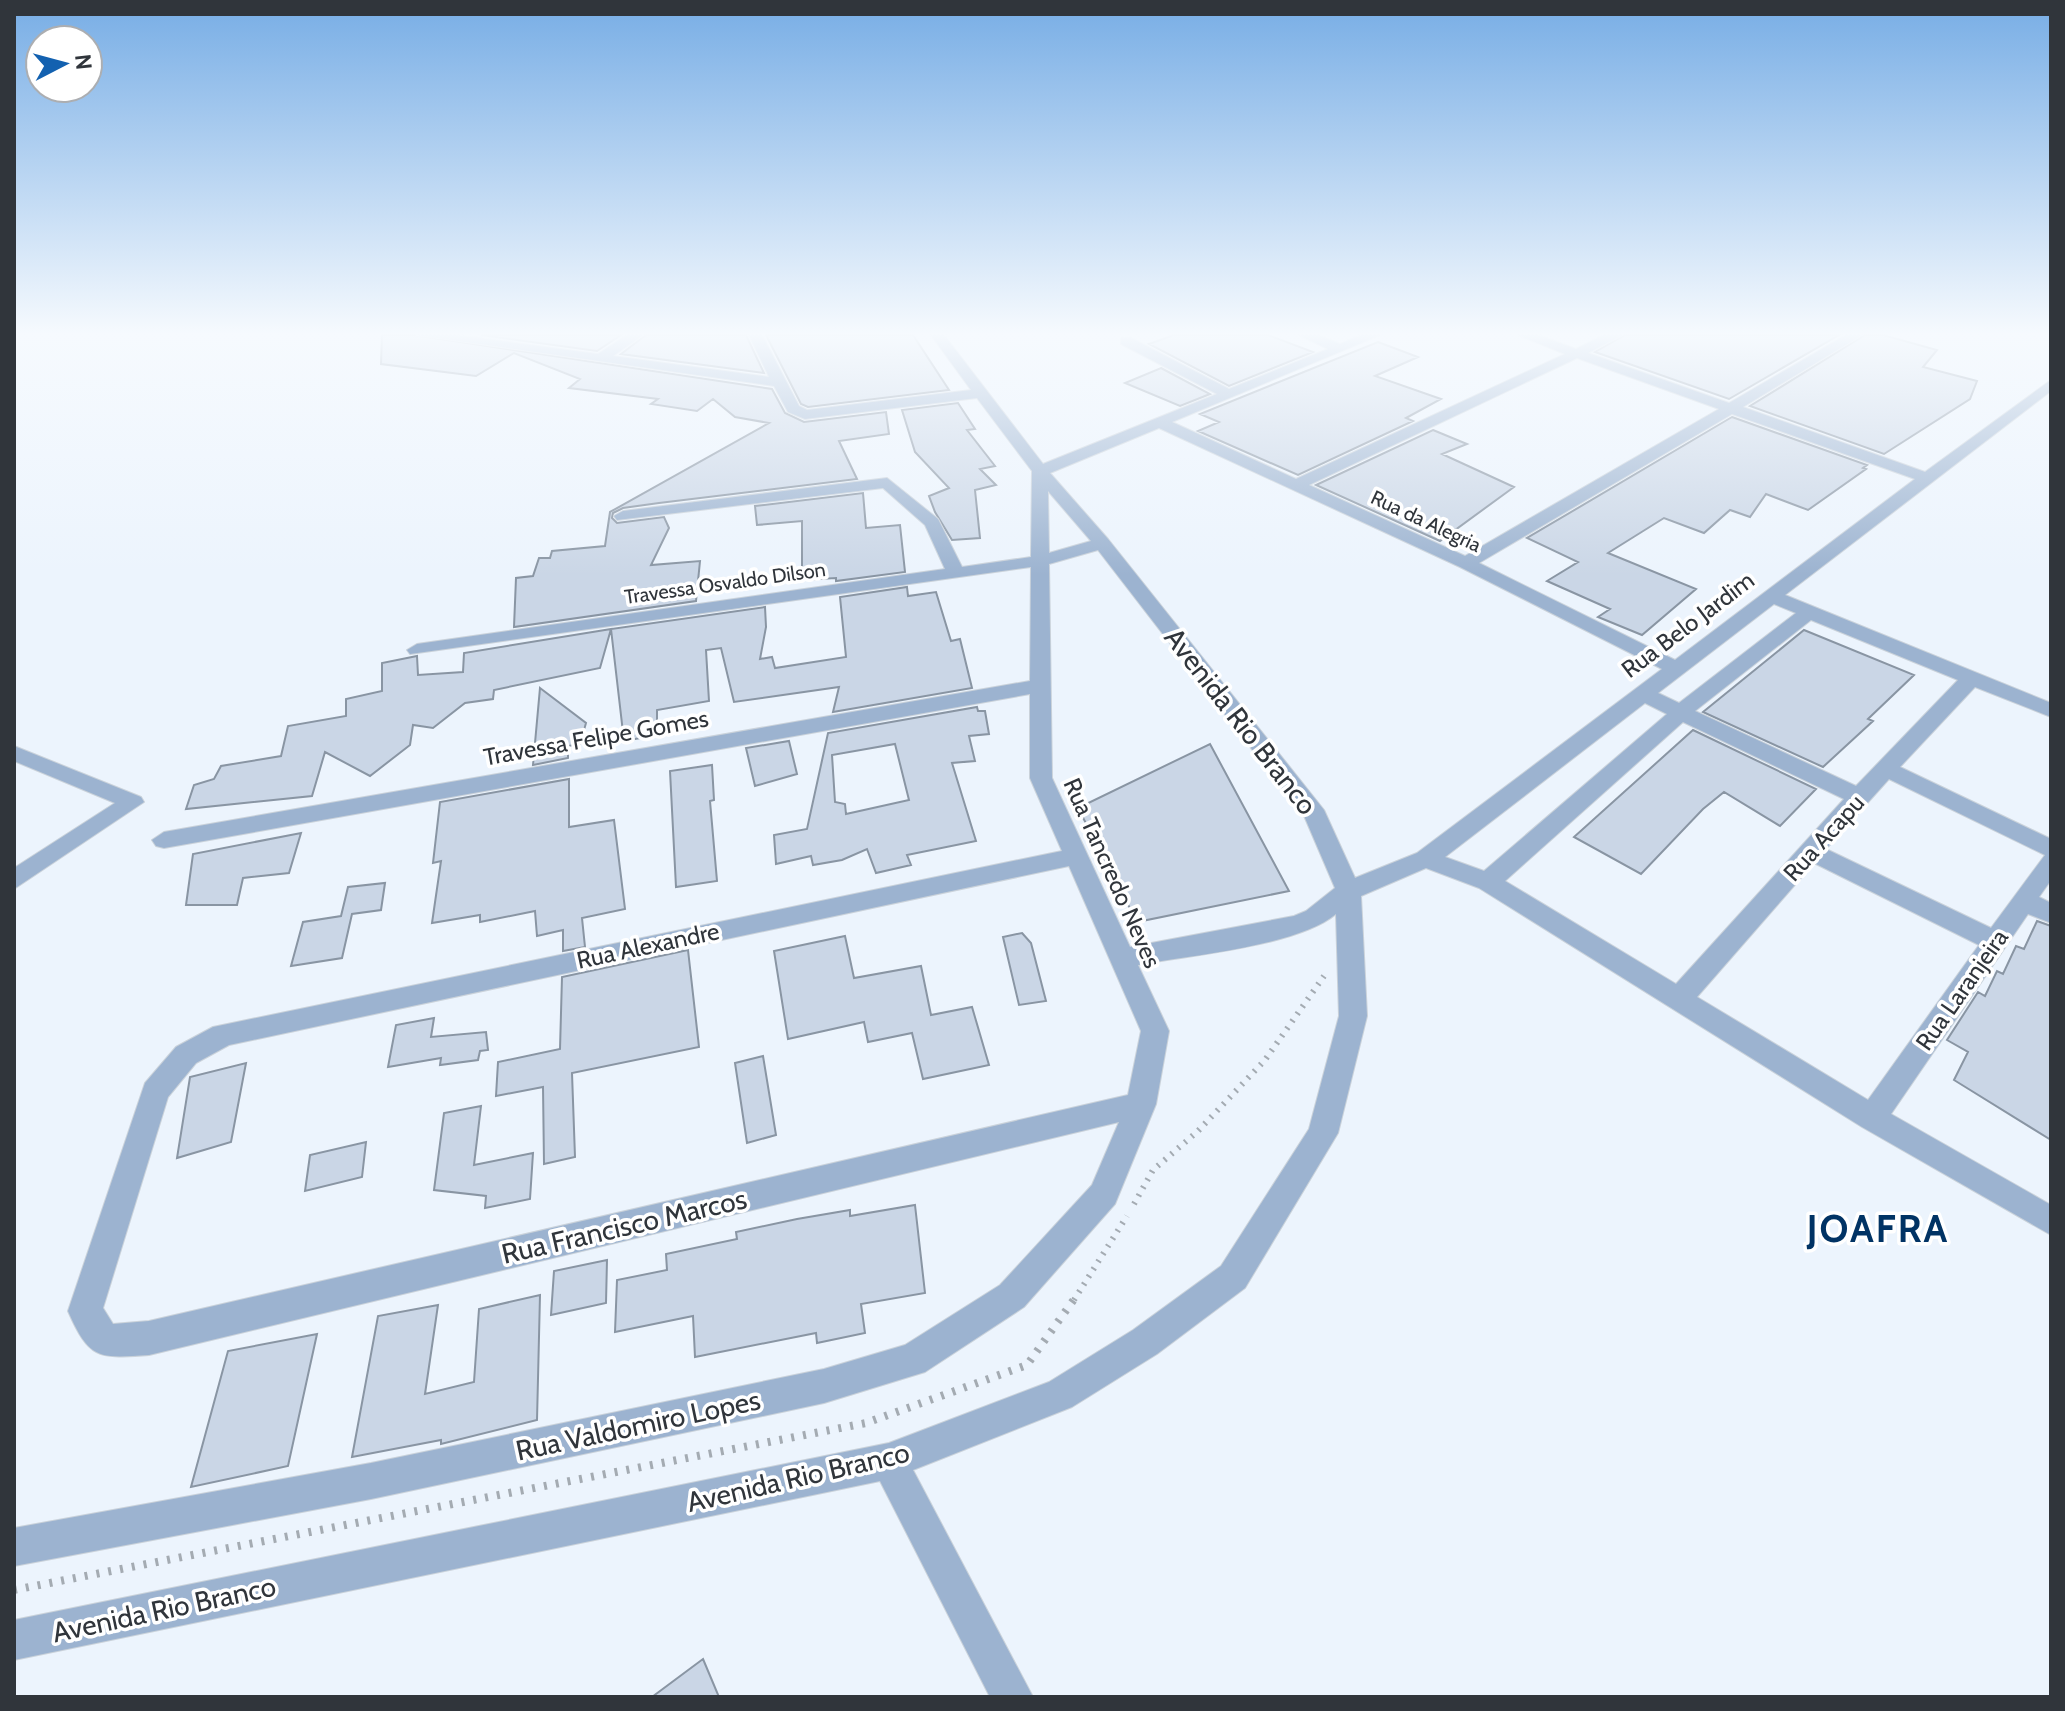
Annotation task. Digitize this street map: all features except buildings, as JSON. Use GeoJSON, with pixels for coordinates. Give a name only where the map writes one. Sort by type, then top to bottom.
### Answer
{"type":"FeatureCollection","features":[{"type":"Feature","properties":{"kind":"street","name":"Avenida Rio Branco"},"geometry":{"type":"LineString","coordinates":[[14,1640],[889,1461],[1060,1395],[1145,1342],[1233,1277],[1323,1133],[1353,1016],[1348,891],[1316,816],[1102,543],[997,415]]}},
{"type":"Feature","properties":{"kind":"street"},"geometry":{"type":"LineString","coordinates":[[1040,471],[1172,415]]}},
{"type":"Feature","properties":{"kind":"street"},"geometry":{"type":"LineString","coordinates":[[1296,485],[1446,415]]}},
{"type":"Feature","properties":{"kind":"street"},"geometry":{"type":"LineString","coordinates":[[1466,563],[1717,415]]}},
{"type":"Feature","properties":{"kind":"street"},"geometry":{"type":"LineString","coordinates":[[1752,415],[1925,477]]}},
{"type":"Feature","properties":{"kind":"street","name":"Rua Belo Jardim"},"geometry":{"type":"LineString","coordinates":[[1123,958],[1298,925],[1315,918],[1348,891],[1426,859],[1674,667],[2009,415]]}},
{"type":"Feature","properties":{"kind":"street","name":"Rua da Alegria"},"geometry":{"type":"LineString","coordinates":[[1157,421],[1466,563],[1674,667]]}},
{"type":"Feature","properties":{"kind":"street","name":"Rua Tancredo Neves"},"geometry":{"type":"LineString","coordinates":[[1040,471],[1038,686],[1041,778],[1155,1031],[1141,1104]]}},
{"type":"Feature","properties":{"kind":"street"},"geometry":{"type":"LineString","coordinates":[[623,516],[887,483],[932,523],[955,571]]}},
{"type":"Feature","properties":{"kind":"street"},"geometry":{"type":"LineString","coordinates":[[1039,561],[1102,543]]}},
{"type":"Feature","properties":{"kind":"street","name":"Travessa Osvaldo Dilson"},"geometry":{"type":"LineString","coordinates":[[417,650],[1039,561]]}},
{"type":"Feature","properties":{"kind":"street"},"geometry":{"type":"LineString","coordinates":[[1770,596],[2051,711]]}},
{"type":"Feature","properties":{"kind":"street"},"geometry":{"type":"LineString","coordinates":[[1488,882],[1680,713],[1809,612]]}},
{"type":"Feature","properties":{"kind":"street","name":"Rua Acapu"},"geometry":{"type":"LineString","coordinates":[[1678,1000],[1859,797],[1888,770],[1972,678]]}},
{"type":"Feature","properties":{"kind":"street","name":"Travessa Felipe Gomes"},"geometry":{"type":"LineString","coordinates":[[164,840],[1038,686]]}},
{"type":"Feature","properties":{"kind":"street"},"geometry":{"type":"LineString","coordinates":[[1640,693],[1859,797]]}},
{"type":"Feature","properties":{"kind":"street"},"geometry":{"type":"LineString","coordinates":[[14,753],[133,802],[14,880]]}},
{"type":"Feature","properties":{"kind":"street"},"geometry":{"type":"LineString","coordinates":[[1888,770],[2051,849]]}},
{"type":"Feature","properties":{"kind":"street"},"geometry":{"type":"LineString","coordinates":[[1812,852],[1996,942]]}},
{"type":"Feature","properties":{"kind":"street","name":"Rua Alexandre"},"geometry":{"type":"LineString","coordinates":[[105,1341],[85,1311],[155,1092],[186,1055],[223,1035],[1074,857]]}},
{"type":"Feature","properties":{"kind":"street"},"geometry":{"type":"LineString","coordinates":[[1426,859],[1488,882],[1872,1118],[2051,1221]]}},
{"type":"Feature","properties":{"kind":"street","name":"Rua Laranjeira"},"geometry":{"type":"LineString","coordinates":[[1872,1118],[2051,862]]}},
{"type":"Feature","properties":{"kind":"street"},"geometry":{"type":"LineString","coordinates":[[2025,901],[2051,914]]}},
{"type":"Feature","properties":{"kind":"street","name":"Rua Francisco Marcos"},"geometry":{"type":"LineString","coordinates":[[105,1341],[149,1338],[1141,1104]]}},
{"type":"Feature","properties":{"kind":"street","name":"Rua Valdomiro Lopes"},"geometry":{"type":"LineString","coordinates":[[14,1547],[402,1475],[824,1386],[913,1360],[1012,1296],[1104,1194],[1141,1104]]}},
{"type":"Feature","properties":{"kind":"street"},"geometry":{"type":"LineString","coordinates":[[889,1461],[1012,1697]]}},
{"type":"Feature","properties":{"kind":"district","name":"JOAFRA"},"geometry":{"type":"Point","coordinates":[1878,1229]}}]}
